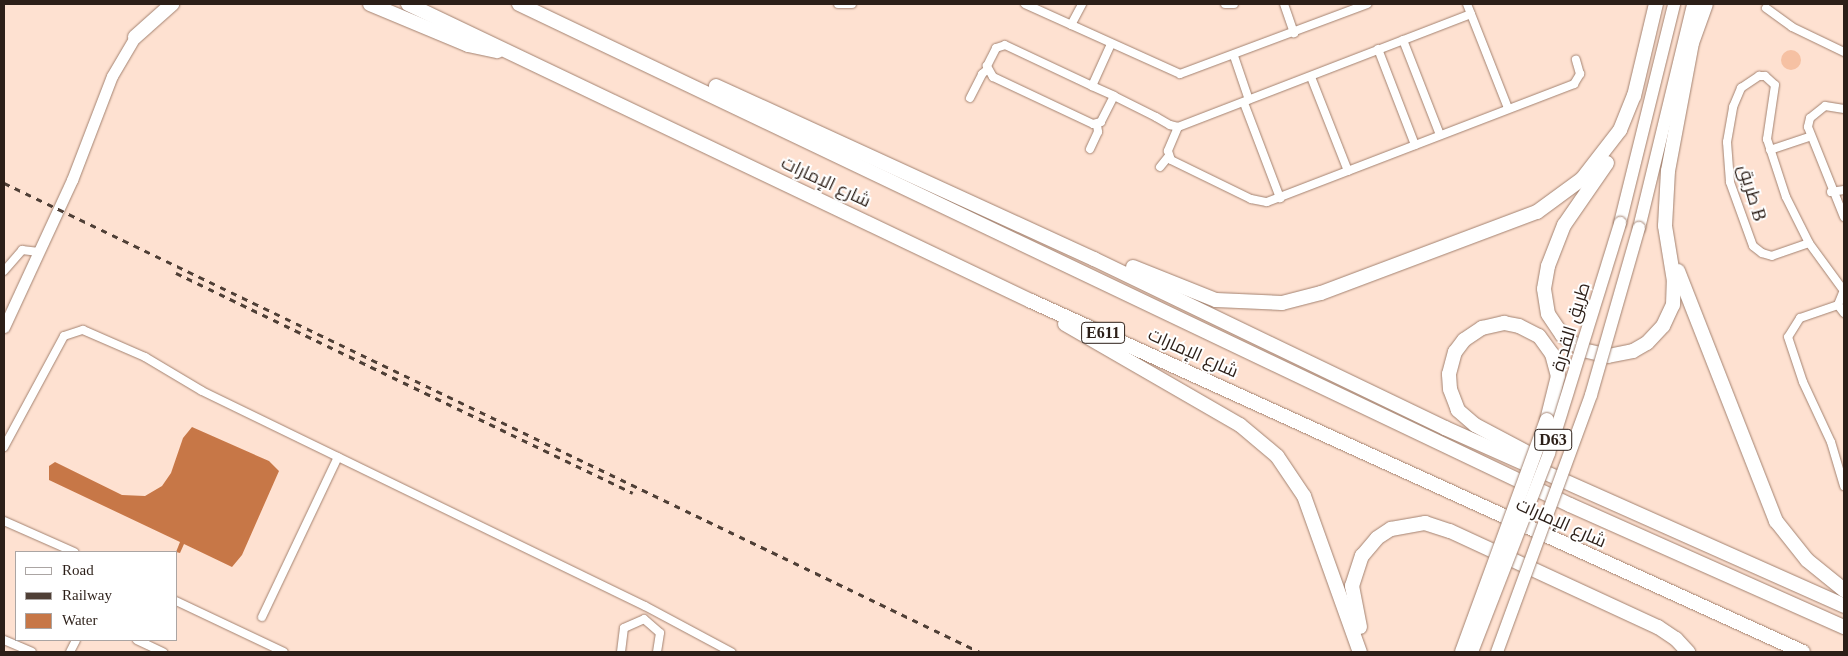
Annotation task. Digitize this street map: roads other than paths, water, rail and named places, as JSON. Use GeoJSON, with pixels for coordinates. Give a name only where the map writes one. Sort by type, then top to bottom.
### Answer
{"type":"FeatureCollection","features":[{"type":"Feature","properties":{"kind":"highway"},"geometry":{"type":"LineString","coordinates":[[134,37],[172,4]]}},
{"type":"Feature","properties":{"kind":"highway"},"geometry":{"type":"LineString","coordinates":[[370,4],[476,48],[507,51]]}},
{"type":"Feature","properties":{"kind":"highway","name":"شارع الإمارات"},"geometry":{"type":"LineString","coordinates":[[408,4],[1031,301],[1803,652]]}},
{"type":"Feature","properties":{"kind":"highway","name":"شارع الإمارات"},"geometry":{"type":"LineString","coordinates":[[519,4],[1570,505],[1844,627]]}},
{"type":"Feature","properties":{"kind":"highway"},"geometry":{"type":"LineString","coordinates":[[525,4],[592,29],[1094,259],[1445,428],[1844,606]]}},
{"type":"Feature","properties":{"kind":"highway"},"geometry":{"type":"LineString","coordinates":[[816,132],[921,170],[1190,293],[1242,304],[1282,303],[1321,293],[1514,223],[1572,189],[1600,159],[1626,119],[1658,4]]}},
{"type":"Feature","properties":{"kind":"highway"},"geometry":{"type":"LineString","coordinates":[[1658,4],[1628,123],[1558,238],[1544,289],[1552,322],[1575,346],[1591,353],[1616,355],[1640,348],[1659,333],[1674,297],[1666,238],[1672,150],[1692,43],[1706,4]]}},
{"type":"Feature","properties":{"kind":"highway"},"geometry":{"type":"LineString","coordinates":[[1706,4],[1673,182],[1670,218],[1674,255],[1699,329],[1776,521],[1807,560],[1844,590]]}},
{"type":"Feature","properties":{"kind":"highway"},"geometry":{"type":"LineString","coordinates":[[1031,301],[1119,357],[1240,425],[1277,456],[1304,496],[1360,652]]}},
{"type":"Feature","properties":{"kind":"highway"},"geometry":{"type":"LineString","coordinates":[[1462,652],[1546,420],[1558,376],[1552,354],[1539,336],[1519,326],[1496,324],[1482,328],[1464,340],[1452,359],[1449,382],[1455,403],[1468,421],[1578,480],[1676,524],[1702,544]]}},
{"type":"Feature","properties":{"kind":"highway"},"geometry":{"type":"LineString","coordinates":[[1367,652],[1353,594],[1358,563],[1384,533],[1416,523],[1442,527],[1658,627],[1688,652]]}},
{"type":"Feature","properties":{"kind":"main road","name":"طريق القدرة"},"geometry":{"type":"LineString","coordinates":[[1472,652],[1548,453],[1620,223],[1674,4]]}},
{"type":"Feature","properties":{"kind":"main road","name":"D63"},"geometry":{"type":"LineString","coordinates":[[1497,652],[1591,395],[1639,228],[1693,4]]}},
{"type":"Feature","properties":{"kind":"street"},"geometry":{"type":"LineString","coordinates":[[838,4],[852,4]]}},
{"type":"Feature","properties":{"kind":"street"},"geometry":{"type":"LineString","coordinates":[[1025,4],[1180,74],[1234,56],[1368,4]]}},
{"type":"Feature","properties":{"kind":"street"},"geometry":{"type":"LineString","coordinates":[[1071,25],[1082,4]]}},
{"type":"Feature","properties":{"kind":"street"},"geometry":{"type":"LineString","coordinates":[[1226,4],[1234,4]]}},
{"type":"Feature","properties":{"kind":"street"},"geometry":{"type":"LineString","coordinates":[[1284,4],[1294,33]]}},
{"type":"Feature","properties":{"kind":"street"},"geometry":{"type":"LineString","coordinates":[[1467,4],[1508,108]]}},
{"type":"Feature","properties":{"kind":"street"},"geometry":{"type":"LineString","coordinates":[[1766,8],[1792,27],[1844,52]]}},
{"type":"Feature","properties":{"kind":"street"},"geometry":{"type":"LineString","coordinates":[[970,98],[982,74],[987,70],[993,51],[1004,45],[1178,127],[1471,14]]}},
{"type":"Feature","properties":{"kind":"street"},"geometry":{"type":"LineString","coordinates":[[4,327],[39,252],[112,76],[134,37]]}},
{"type":"Feature","properties":{"kind":"street"},"geometry":{"type":"LineString","coordinates":[[1403,40],[1440,135]]}},
{"type":"Feature","properties":{"kind":"street"},"geometry":{"type":"LineString","coordinates":[[1092,86],[1111,44]]}},
{"type":"Feature","properties":{"kind":"street"},"geometry":{"type":"LineString","coordinates":[[1378,49],[1414,145]]}},
{"type":"Feature","properties":{"kind":"street"},"geometry":{"type":"LineString","coordinates":[[1234,56],[1246,102],[1280,198]]}},
{"type":"Feature","properties":{"kind":"street"},"geometry":{"type":"LineString","coordinates":[[1169,156],[1183,167],[1251,199],[1267,202],[1574,84],[1580,74],[1576,60]]}},
{"type":"Feature","properties":{"kind":"street"},"geometry":{"type":"LineString","coordinates":[[987,70],[993,77],[1097,124]]}},
{"type":"Feature","properties":{"kind":"street","name":"طريق B"},"geometry":{"type":"LineString","coordinates":[[1809,243],[1772,256],[1762,253],[1753,246],[1730,182],[1727,142],[1733,107],[1741,88],[1759,76],[1771,80],[1776,92],[1766,128],[1770,150],[1786,197],[1809,243],[1844,290]]}},
{"type":"Feature","properties":{"kind":"street"},"geometry":{"type":"LineString","coordinates":[[1311,77],[1348,171]]}},
{"type":"Feature","properties":{"kind":"street"},"geometry":{"type":"LineString","coordinates":[[1090,149],[1098,132],[1097,124],[1114,96]]}},
{"type":"Feature","properties":{"kind":"street"},"geometry":{"type":"LineString","coordinates":[[1844,109],[1835,106],[1816,110],[1808,127],[1809,137],[1831,192],[1844,217]]}},
{"type":"Feature","properties":{"kind":"street"},"geometry":{"type":"LineString","coordinates":[[1160,167],[1169,156],[1178,127]]}},
{"type":"Feature","properties":{"kind":"street"},"geometry":{"type":"LineString","coordinates":[[1770,150],[1809,137]]}},
{"type":"Feature","properties":{"kind":"street"},"geometry":{"type":"LineString","coordinates":[[1831,192],[1844,190]]}},
{"type":"Feature","properties":{"kind":"street"},"geometry":{"type":"LineString","coordinates":[[4,271],[22,250],[39,252]]}},
{"type":"Feature","properties":{"kind":"street"},"geometry":{"type":"LineString","coordinates":[[1844,290],[1838,305],[1800,318],[1788,337],[1803,382],[1831,442],[1844,486]]}},
{"type":"Feature","properties":{"kind":"street"},"geometry":{"type":"LineString","coordinates":[[1838,305],[1844,314]]}},
{"type":"Feature","properties":{"kind":"street"},"geometry":{"type":"LineString","coordinates":[[4,447],[64,336],[78,330],[145,356],[202,391],[645,606],[731,652]]}},
{"type":"Feature","properties":{"kind":"street"},"geometry":{"type":"LineString","coordinates":[[262,617],[338,457]]}},
{"type":"Feature","properties":{"kind":"street"},"geometry":{"type":"LineString","coordinates":[[4,521],[72,551]]}},
{"type":"Feature","properties":{"kind":"street"},"geometry":{"type":"LineString","coordinates":[[178,602],[284,652]]}},
{"type":"Feature","properties":{"kind":"street"},"geometry":{"type":"LineString","coordinates":[[621,652],[624,628],[644,619],[660,633],[657,652]]}},
{"type":"Feature","properties":{"kind":"street"},"geometry":{"type":"LineString","coordinates":[[4,640],[32,652]]}},
{"type":"Feature","properties":{"kind":"street"},"geometry":{"type":"LineString","coordinates":[[139,641],[163,652]]}},
{"type":"Feature","properties":{"kind":"water"},"geometry":{"type":"Polygon","coordinates":[[[192,427],[269,461],[279,471],[242,555],[232,567],[184,544],[180,553],[178,552],[176,551],[180,542],[49,480],[49,466],[55,462],[122,495],[145,496],[162,486],[171,473],[183,438],[192,427]]]}},
{"type":"Feature","properties":{"kind":"railway"},"geometry":{"type":"LineString","coordinates":[[4,183],[980,652]]}},
{"type":"Feature","properties":{"kind":"railway"},"geometry":{"type":"LineString","coordinates":[[176,273],[633,493]]}}]}
